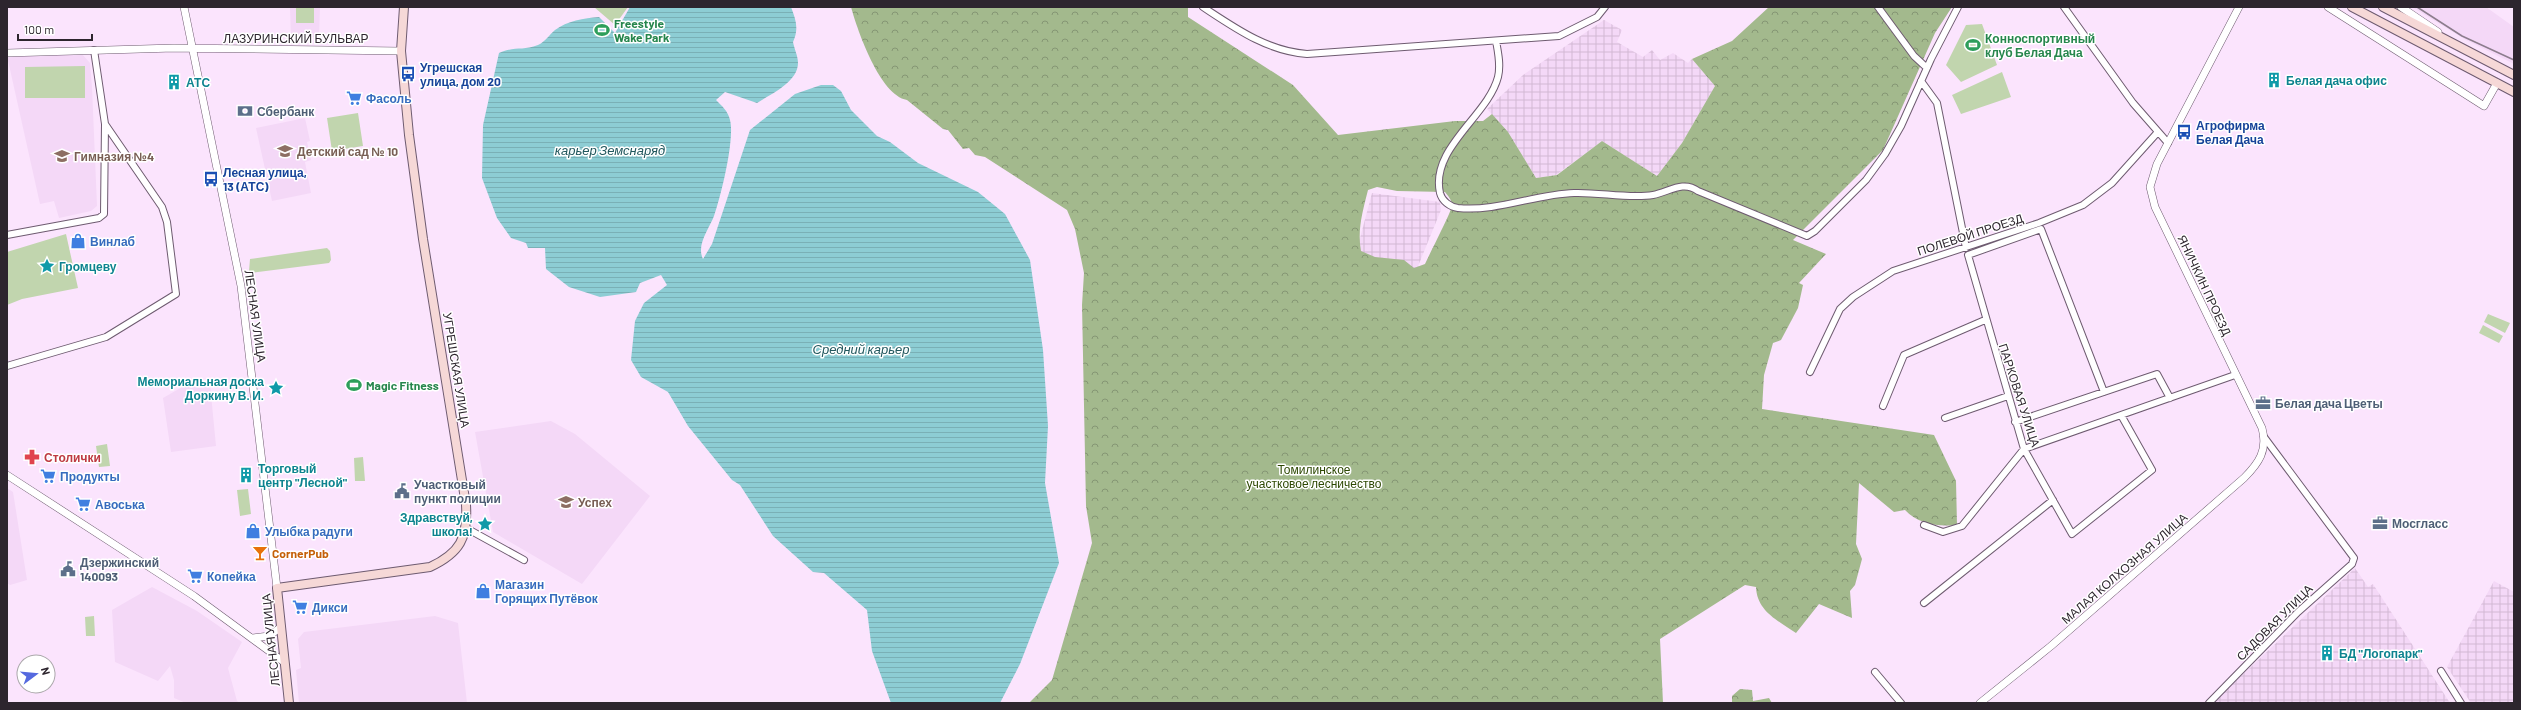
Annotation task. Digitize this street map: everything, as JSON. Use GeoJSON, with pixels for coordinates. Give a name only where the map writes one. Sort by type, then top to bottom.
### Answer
{"type":"FeatureCollection","features":[{"type":"Feature","properties":{"kind":"main road","name":"УГРЕШСКАЯ УЛИЦА"},"geometry":{"type":"LineString","coordinates":[[276,588],[430,567],[446,560],[456,552],[466,528],[465,498],[415,187],[401,50],[404,7]]}},
{"type":"Feature","properties":{"kind":"main road"},"geometry":{"type":"LineString","coordinates":[[2352,7],[2514,92]]}},
{"type":"Feature","properties":{"kind":"main road"},"geometry":{"type":"LineString","coordinates":[[2382,7],[2514,75]]}},
{"type":"Feature","properties":{"kind":"main road","name":"ЛЕСНАЯ УЛИЦА"},"geometry":{"type":"LineString","coordinates":[[276,588],[288,703]]}},
{"type":"Feature","properties":{"kind":"street","name":"ЛЕСНАЯ УЛИЦА"},"geometry":{"type":"LineString","coordinates":[[184,7],[240,286],[276,588]]}},
{"type":"Feature","properties":{"kind":"street"},"geometry":{"type":"LineString","coordinates":[[1202,7],[1253,39],[1297,53],[1560,36],[1597,17],[1604,7]]}},
{"type":"Feature","properties":{"kind":"street"},"geometry":{"type":"LineString","coordinates":[[1878,7],[1914,56],[1927,68]]}},
{"type":"Feature","properties":{"kind":"street"},"geometry":{"type":"LineString","coordinates":[[1496,41],[1498,77],[1442,163],[1440,194],[1446,202],[1456,208],[1492,206],[1542,196],[1575,193],[1652,196],[1680,187],[1691,186],[1698,191],[1807,236],[1816,231],[1866,180],[1901,126],[1927,68],[1958,7]]}},
{"type":"Feature","properties":{"kind":"street"},"geometry":{"type":"LineString","coordinates":[[2064,7],[2157,133],[2168,143]]}},
{"type":"Feature","properties":{"kind":"street","name":"ЯНИЧКИН ПРОЕЗД"},"geometry":{"type":"LineString","coordinates":[[2239,7],[2168,143],[2151,181],[2152,198],[2264,437],[2354,558]]}},
{"type":"Feature","properties":{"kind":"street"},"geometry":{"type":"LineString","coordinates":[[2328,7],[2484,106],[2497,83]]}},
{"type":"Feature","properties":{"kind":"street"},"geometry":{"type":"LineString","coordinates":[[2401,7],[2471,54]]}},
{"type":"Feature","properties":{"kind":"street","name":"ЛАЗУРИНСКИЙ БУЛЬВАР"},"geometry":{"type":"LineString","coordinates":[[7,53],[192,48],[401,50]]}},
{"type":"Feature","properties":{"kind":"street"},"geometry":{"type":"LineString","coordinates":[[7,235],[99,218],[104,214],[105,124],[94,50]]}},
{"type":"Feature","properties":{"kind":"street","name":"ПАРКОВАЯ УЛИЦА"},"geometry":{"type":"LineString","coordinates":[[1921,81],[1937,103],[1967,251],[1985,320],[2015,422],[2024,449],[2072,534],[2152,470],[2121,415]]}},
{"type":"Feature","properties":{"kind":"street"},"geometry":{"type":"LineString","coordinates":[[7,366],[106,337],[176,294],[167,222],[162,207],[105,124]]}},
{"type":"Feature","properties":{"kind":"street","name":"ПОЛЕВОЙ ПРОЕЗД"},"geometry":{"type":"LineString","coordinates":[[1810,372],[1844,303],[1888,273],[1967,251],[2083,205],[2112,183],[2157,133]]}},
{"type":"Feature","properties":{"kind":"street"},"geometry":{"type":"LineString","coordinates":[[1967,251],[2041,229],[2104,392]]}},
{"type":"Feature","properties":{"kind":"street"},"geometry":{"type":"LineString","coordinates":[[1883,406],[1904,355],[1985,320]]}},
{"type":"Feature","properties":{"kind":"street"},"geometry":{"type":"LineString","coordinates":[[2015,422],[2157,374],[2170,398]]}},
{"type":"Feature","properties":{"kind":"street"},"geometry":{"type":"LineString","coordinates":[[1924,525],[1943,532],[1962,526],[2024,449],[2235,375]]}},
{"type":"Feature","properties":{"kind":"street"},"geometry":{"type":"LineString","coordinates":[[1945,418],[2008,396]]}},
{"type":"Feature","properties":{"kind":"street","name":"МАЛАЯ КОЛХОЗНАЯ УЛИЦА"},"geometry":{"type":"LineString","coordinates":[[1980,703],[2051,646],[2244,478],[2256,465],[2264,452],[2264,437]]}},
{"type":"Feature","properties":{"kind":"street"},"geometry":{"type":"LineString","coordinates":[[7,475],[253,638],[284,662]]}},
{"type":"Feature","properties":{"kind":"street"},"geometry":{"type":"LineString","coordinates":[[1924,603],[2053,500]]}},
{"type":"Feature","properties":{"kind":"street"},"geometry":{"type":"LineString","coordinates":[[466,528],[524,560]]}},
{"type":"Feature","properties":{"kind":"street","name":"САДОВАЯ УЛИЦА"},"geometry":{"type":"LineString","coordinates":[[2209,703],[2298,612],[2352,564],[2354,558]]}},
{"type":"Feature","properties":{"kind":"street"},"geometry":{"type":"LineString","coordinates":[[253,638],[269,636],[280,627]]}},
{"type":"Feature","properties":{"kind":"street"},"geometry":{"type":"LineString","coordinates":[[2441,671],[2461,703]]}},
{"type":"Feature","properties":{"kind":"street"},"geometry":{"type":"LineString","coordinates":[[1875,672],[1901,703]]}},
{"type":"Feature","properties":{"kind":"shaded area"},"geometry":{"type":"Polygon","coordinates":[[[274,7],[320,7],[319,37],[291,38],[290,8],[274,7]]]}},
{"type":"Feature","properties":{"kind":"shaded area"},"geometry":{"type":"Polygon","coordinates":[[[296,7],[314,7],[314,23],[296,23],[296,7]]]}},
{"type":"Feature","properties":{"kind":"shaded area"},"geometry":{"type":"Polygon","coordinates":[[[594,7],[628,7],[615,25],[594,7]]]}},
{"type":"Feature","properties":{"kind":"shaded area"},"geometry":{"type":"Polygon","coordinates":[[[2412,7],[2486,7],[2514,27],[2514,64],[2466,40],[2412,7]]]}},
{"type":"Feature","properties":{"kind":"shaded area"},"geometry":{"type":"Polygon","coordinates":[[[1604,20],[1622,30],[1617,42],[1643,57],[1652,50],[1660,60],[1673,53],[1688,63],[1692,59],[1715,86],[1682,143],[1657,176],[1602,141],[1556,175],[1536,178],[1508,132],[1487,109],[1523,75],[1604,20]]]}},
{"type":"Feature","properties":{"kind":"shaded area","name":"Конноспортивный клуб Белая Дача"},"geometry":{"type":"Polygon","coordinates":[[[1982,24],[1997,65],[1961,82],[1946,65],[1966,25],[1982,24]]]}},
{"type":"Feature","properties":{"kind":"shaded area","name":"Гимназия №4"},"geometry":{"type":"Polygon","coordinates":[[[82,54],[90,63],[97,206],[91,211],[59,218],[54,201],[40,204],[7,56],[82,54]]]}},
{"type":"Feature","properties":{"kind":"shaded area"},"geometry":{"type":"Polygon","coordinates":[[[85,66],[85,98],[25,98],[25,67],[85,66]]]}},
{"type":"Feature","properties":{"kind":"shaded area"},"geometry":{"type":"Polygon","coordinates":[[[2002,72],[2011,97],[1961,114],[1952,95],[2002,72]]]}},
{"type":"Feature","properties":{"kind":"shaded area"},"geometry":{"type":"Polygon","coordinates":[[[358,113],[363,146],[332,151],[327,118],[358,113]]]}},
{"type":"Feature","properties":{"kind":"shaded area","name":"Детский сад № 10"},"geometry":{"type":"Polygon","coordinates":[[[305,118],[310,141],[307,142],[311,160],[305,162],[311,193],[272,201],[256,128],[305,118]]]}},
{"type":"Feature","properties":{"kind":"shaded area"},"geometry":{"type":"Polygon","coordinates":[[[1372,193],[1440,202],[1441,210],[1412,281],[1352,268],[1372,193]]]}},
{"type":"Feature","properties":{"kind":"shaded area"},"geometry":{"type":"Polygon","coordinates":[[[66,234],[78,288],[22,299],[7,305],[7,252],[66,234]]]}},
{"type":"Feature","properties":{"kind":"shaded area"},"geometry":{"type":"Polygon","coordinates":[[[327,248],[330,251],[331,260],[329,263],[251,273],[249,271],[250,259],[327,248]]]}},
{"type":"Feature","properties":{"kind":"shaded area"},"geometry":{"type":"Polygon","coordinates":[[[2488,314],[2510,323],[2505,333],[2484,322],[2488,314]]]}},
{"type":"Feature","properties":{"kind":"shaded area"},"geometry":{"type":"Polygon","coordinates":[[[2483,325],[2503,336],[2499,343],[2479,333],[2483,325]]]}},
{"type":"Feature","properties":{"kind":"shaded area"},"geometry":{"type":"Polygon","coordinates":[[[191,382],[210,384],[216,446],[171,452],[163,398],[191,382]]]}},
{"type":"Feature","properties":{"kind":"shaded area","name":"Успех"},"geometry":{"type":"Polygon","coordinates":[[[551,421],[575,434],[650,496],[582,584],[493,532],[475,432],[551,421]]]}},
{"type":"Feature","properties":{"kind":"shaded area"},"geometry":{"type":"Polygon","coordinates":[[[107,444],[110,466],[99,467],[96,446],[107,444]]]}},
{"type":"Feature","properties":{"kind":"shaded area"},"geometry":{"type":"Polygon","coordinates":[[[363,457],[365,481],[355,481],[354,458],[363,457]]]}},
{"type":"Feature","properties":{"kind":"shaded area"},"geometry":{"type":"Polygon","coordinates":[[[7,488],[13,492],[27,580],[10,585],[7,583],[7,488]]]}},
{"type":"Feature","properties":{"kind":"shaded area"},"geometry":{"type":"Polygon","coordinates":[[[248,489],[251,514],[240,516],[237,490],[248,489]]]}},
{"type":"Feature","properties":{"kind":"shaded area"},"geometry":{"type":"Polygon","coordinates":[[[2355,568],[2368,587],[2373,584],[2450,703],[2213,703],[2355,568]]]}},
{"type":"Feature","properties":{"kind":"shaded area"},"geometry":{"type":"Polygon","coordinates":[[[2494,581],[2514,592],[2514,703],[2471,703],[2447,667],[2494,581]]]}},
{"type":"Feature","properties":{"kind":"shaded area"},"geometry":{"type":"Polygon","coordinates":[[[152,587],[197,611],[242,642],[228,668],[237,701],[240,703],[186,703],[174,698],[174,680],[170,666],[158,681],[115,662],[112,610],[152,587]]]}},
{"type":"Feature","properties":{"kind":"shaded area"},"geometry":{"type":"Polygon","coordinates":[[[94,616],[95,636],[86,636],[85,617],[94,616]]]}},
{"type":"Feature","properties":{"kind":"shaded area"},"geometry":{"type":"Polygon","coordinates":[[[435,616],[458,623],[467,703],[299,703],[296,670],[301,668],[298,639],[304,632],[435,616]]]}},
{"type":"Feature","properties":{"kind":"green space","name":"Томилинское участковое лесничество"},"geometry":{"type":"Polygon","coordinates":[[[851,7],[1188,7],[1188,17],[1293,85],[1338,135],[1455,121],[1483,121],[1492,114],[1508,132],[1536,178],[1557,175],[1602,141],[1657,176],[1682,143],[1715,86],[1692,59],[1732,41],[1769,7],[1952,7],[1935,33],[1883,150],[1793,240],[1826,254],[1799,283],[1803,285],[1798,308],[1781,340],[1773,343],[1764,375],[1762,409],[1934,435],[1956,481],[1957,525],[1929,524],[1916,519],[1905,510],[1894,512],[1859,483],[1856,544],[1862,559],[1855,585],[1850,591],[1852,618],[1819,604],[1796,633],[1775,619],[1764,609],[1757,595],[1756,587],[1745,585],[1660,639],[1663,703],[1029,703],[1052,680],[1092,543],[1086,506],[1082,305],[1084,273],[1075,229],[1067,210],[985,157],[975,155],[969,148],[963,149],[948,130],[943,129],[907,100],[897,96],[879,75],[865,46],[851,7]],[[1377,187],[1368,190],[1360,228],[1361,251],[1375,257],[1404,260],[1414,268],[1425,264],[1449,215],[1452,203],[1445,192],[1397,191],[1377,187]]]}},
{"type":"Feature","properties":{"kind":"green space"},"geometry":{"type":"Polygon","coordinates":[[[1740,689],[1752,690],[1753,701],[1769,698],[1772,703],[1732,703],[1732,696],[1740,689]]]}},
{"type":"Feature","properties":{"kind":"water","name":"Средний карьер"},"geometry":{"type":"Polygon","coordinates":[[[630,7],[791,7],[794,16],[796,33],[793,42],[798,63],[797,70],[789,82],[757,103],[725,92],[716,100],[728,114],[730,120],[731,140],[720,195],[714,216],[702,243],[701,254],[703,259],[712,244],[750,130],[795,94],[821,85],[833,85],[841,91],[851,110],[877,136],[890,142],[918,163],[978,192],[1005,214],[1030,260],[1043,350],[1048,426],[1045,483],[1059,563],[1020,664],[1000,703],[891,703],[872,651],[867,610],[824,573],[813,572],[773,536],[740,485],[732,480],[688,426],[668,392],[641,377],[631,360],[635,321],[644,303],[667,285],[661,275],[640,283],[636,292],[600,297],[569,287],[546,269],[545,248],[528,248],[526,243],[511,238],[497,218],[482,178],[483,125],[499,53],[538,45],[560,27],[570,22],[582,19],[599,17],[615,33],[630,7]]]}},
{"type":"Feature","properties":{"kind":"railway"},"geometry":{"type":"LineString","coordinates":[[2417,7],[2462,36],[2514,60]]}},
{"type":"Feature","properties":{"kind":"place","name":"Freestyle Wake Park"},"geometry":{"type":"Point","coordinates":[602,30]}},
{"type":"Feature","properties":{"kind":"place","name":"Конноспортивный клуб Белая Дача"},"geometry":{"type":"Point","coordinates":[1973,45]}},
{"type":"Feature","properties":{"kind":"place","name":"Угрешская улица, дом 20"},"geometry":{"type":"Point","coordinates":[408,74]}},
{"type":"Feature","properties":{"kind":"place","name":"Белая дача офис"},"geometry":{"type":"Point","coordinates":[2274,80]}},
{"type":"Feature","properties":{"kind":"place","name":"АТС"},"geometry":{"type":"Point","coordinates":[174,82]}},
{"type":"Feature","properties":{"kind":"place","name":"Фасоль"},"geometry":{"type":"Point","coordinates":[354,98]}},
{"type":"Feature","properties":{"kind":"place","name":"Сбербанк"},"geometry":{"type":"Point","coordinates":[245,111]}},
{"type":"Feature","properties":{"kind":"place","name":"Агрофирма Белая Дача"},"geometry":{"type":"Point","coordinates":[2184,132]}},
{"type":"Feature","properties":{"kind":"place","name":"Детский сад № 10"},"geometry":{"type":"Point","coordinates":[285,151]}},
{"type":"Feature","properties":{"kind":"place","name":"Гимназия №4"},"geometry":{"type":"Point","coordinates":[62,156]}},
{"type":"Feature","properties":{"kind":"place","name":"Лесная улица, 13 (АТС)"},"geometry":{"type":"Point","coordinates":[211,179]}},
{"type":"Feature","properties":{"kind":"place","name":"Винлаб"},"geometry":{"type":"Point","coordinates":[78,241]}},
{"type":"Feature","properties":{"kind":"place","name":"Громцеву"},"geometry":{"type":"Point","coordinates":[47,266]}},
{"type":"Feature","properties":{"kind":"place","name":"Magic Fitness"},"geometry":{"type":"Point","coordinates":[354,385]}},
{"type":"Feature","properties":{"kind":"place","name":"Мемориальная доска Доркину В. И."},"geometry":{"type":"Point","coordinates":[276,388]}},
{"type":"Feature","properties":{"kind":"place","name":"Белая дача Цветы"},"geometry":{"type":"Point","coordinates":[2263,403]}},
{"type":"Feature","properties":{"kind":"place","name":"Столички"},"geometry":{"type":"Point","coordinates":[32,457]}},
{"type":"Feature","properties":{"kind":"place","name":"Торговый центр \"Лесной\""},"geometry":{"type":"Point","coordinates":[246,475]}},
{"type":"Feature","properties":{"kind":"place","name":"Продукты"},"geometry":{"type":"Point","coordinates":[48,476]}},
{"type":"Feature","properties":{"kind":"place","name":"Участковый пункт полиции"},"geometry":{"type":"Point","coordinates":[402,491]}},
{"type":"Feature","properties":{"kind":"place","name":"Успех"},"geometry":{"type":"Point","coordinates":[566,502]}},
{"type":"Feature","properties":{"kind":"place","name":"Авоська"},"geometry":{"type":"Point","coordinates":[83,504]}},
{"type":"Feature","properties":{"kind":"place","name":"Мосгласс"},"geometry":{"type":"Point","coordinates":[2380,523]}},
{"type":"Feature","properties":{"kind":"place","name":"Здравствуй, школа!"},"geometry":{"type":"Point","coordinates":[485,524]}},
{"type":"Feature","properties":{"kind":"place","name":"Улыбка радуги"},"geometry":{"type":"Point","coordinates":[253,531]}},
{"type":"Feature","properties":{"kind":"place","name":"CornerPub"},"geometry":{"type":"Point","coordinates":[260,553]}},
{"type":"Feature","properties":{"kind":"place","name":"Дзержинский 140093"},"geometry":{"type":"Point","coordinates":[68,569]}},
{"type":"Feature","properties":{"kind":"place","name":"Копейка"},"geometry":{"type":"Point","coordinates":[195,576]}},
{"type":"Feature","properties":{"kind":"place","name":"Магазин Горящих Путёвок"},"geometry":{"type":"Point","coordinates":[483,591]}},
{"type":"Feature","properties":{"kind":"place","name":"Дикси"},"geometry":{"type":"Point","coordinates":[300,607]}},
{"type":"Feature","properties":{"kind":"place","name":"БД \"Логопарк\""},"geometry":{"type":"Point","coordinates":[2327,653]}},
{"type":"Feature","properties":{"kind":"water label","name":"карьер Земснаряд"},"geometry":{"type":"Point","coordinates":[610,150]}}]}
